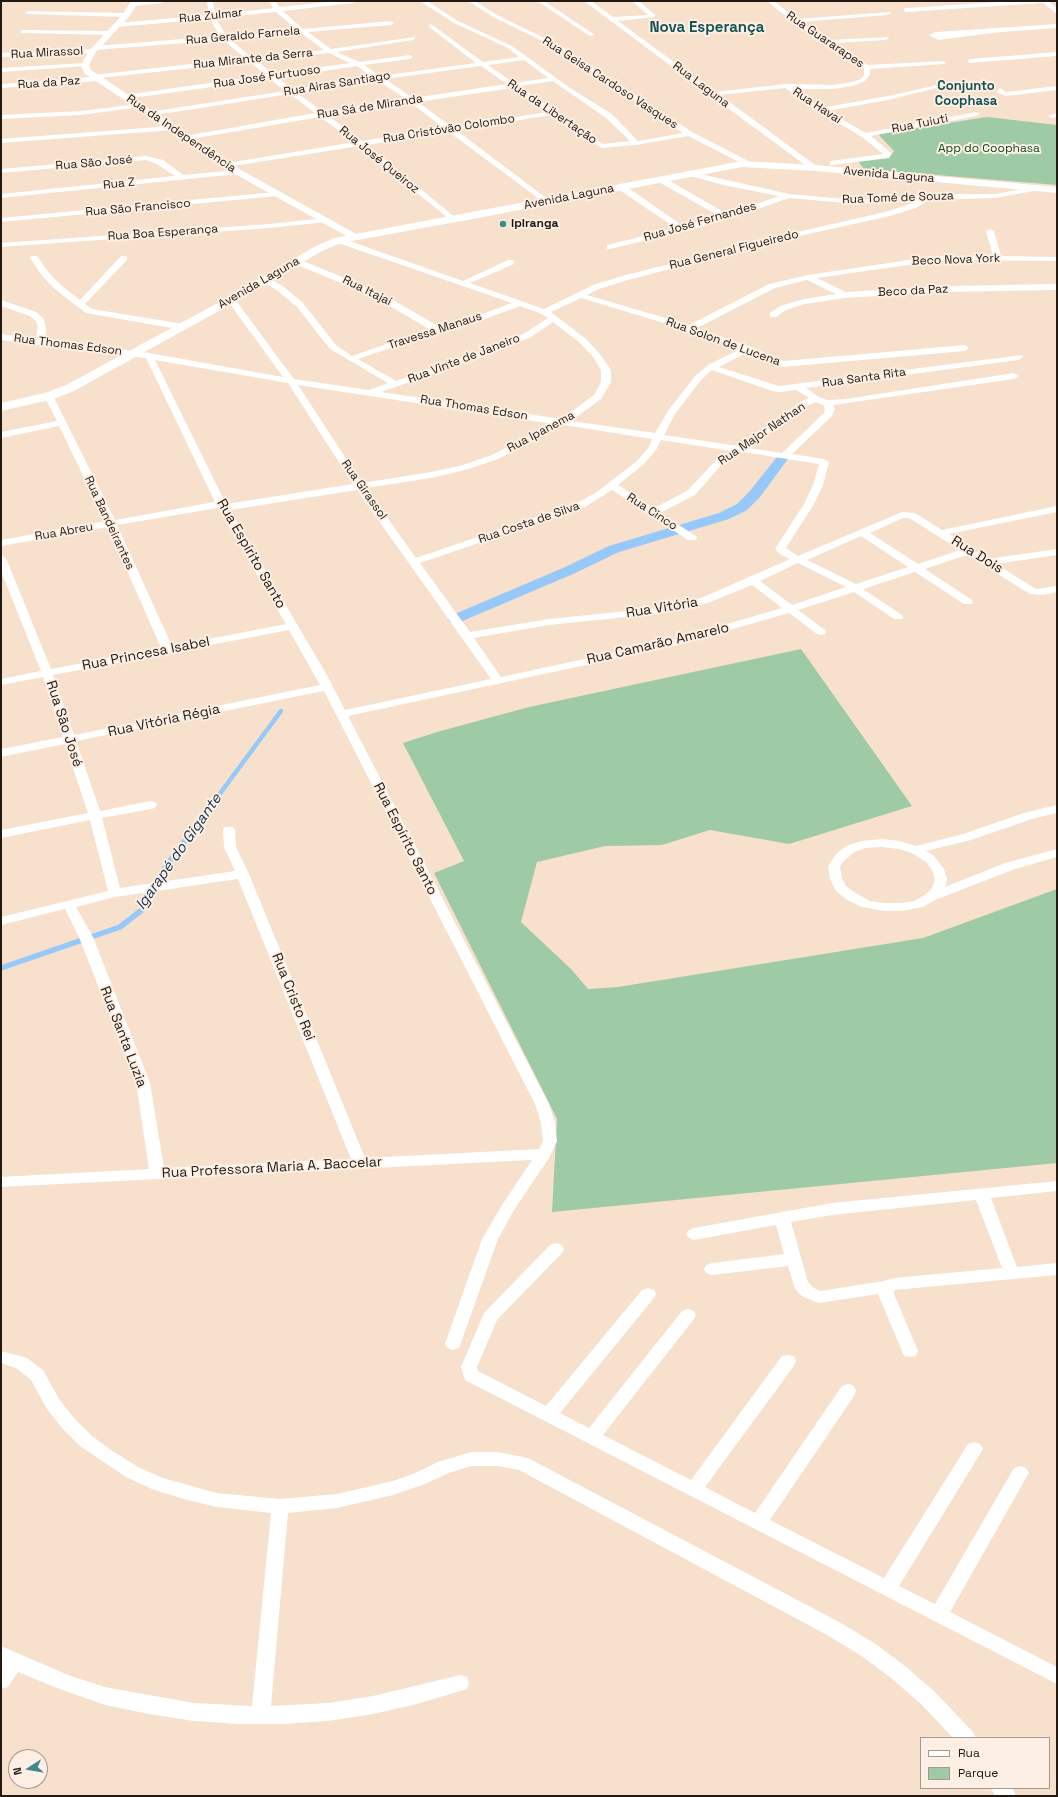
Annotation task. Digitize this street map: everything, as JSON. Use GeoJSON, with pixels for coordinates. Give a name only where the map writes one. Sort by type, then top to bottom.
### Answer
{"type":"FeatureCollection","features":[{"type":"Feature","properties":{"kind":"main road","name":"Avenida Laguna"},"geometry":{"type":"LineString","coordinates":[[1,407],[49,396],[77,385],[231,300],[296,261],[338,240],[453,220],[690,173],[750,164],[815,168],[1057,190]]}},
{"type":"Feature","properties":{"kind":"street"},"geometry":{"type":"LineString","coordinates":[[1,70],[85,65],[94,49],[126,15],[135,2],[162,1]]}},
{"type":"Feature","properties":{"kind":"street","name":"Rua José Queiroz"},"geometry":{"type":"LineString","coordinates":[[210,1],[212,17],[224,38],[290,91],[360,143],[453,220]]}},
{"type":"Feature","properties":{"kind":"street"},"geometry":{"type":"LineString","coordinates":[[272,1],[277,9],[302,31],[330,51],[359,65],[413,101],[546,202]]}},
{"type":"Feature","properties":{"kind":"street","name":"Rua Zulmar"},"geometry":{"type":"LineString","coordinates":[[117,25],[212,17],[353,1]]}},
{"type":"Feature","properties":{"kind":"street"},"geometry":{"type":"LineString","coordinates":[[423,1],[456,22],[510,47],[609,116],[636,143]]}},
{"type":"Feature","properties":{"kind":"street","name":"Rua Geisa Cardoso Vasques"},"geometry":{"type":"LineString","coordinates":[[471,1],[497,17],[561,48],[642,100],[688,134],[750,164]]}},
{"type":"Feature","properties":{"kind":"street"},"geometry":{"type":"LineString","coordinates":[[540,1],[592,35]]}},
{"type":"Feature","properties":{"kind":"street","name":"Rua Laguna"},"geometry":{"type":"LineString","coordinates":[[587,1],[815,168]]}},
{"type":"Feature","properties":{"kind":"street"},"geometry":{"type":"LineString","coordinates":[[613,19],[653,16],[635,1]]}},
{"type":"Feature","properties":{"kind":"street","name":"Rua Guararapes"},"geometry":{"type":"LineString","coordinates":[[770,1],[795,21],[867,67],[867,75],[863,80],[854,84],[834,87],[788,87]]}},
{"type":"Feature","properties":{"kind":"street"},"geometry":{"type":"LineString","coordinates":[[906,10],[1044,1],[1057,12]]}},
{"type":"Feature","properties":{"kind":"street"},"geometry":{"type":"LineString","coordinates":[[28,13],[126,15]]}},
{"type":"Feature","properties":{"kind":"street"},"geometry":{"type":"LineString","coordinates":[[795,21],[888,13]]}},
{"type":"Feature","properties":{"kind":"street","name":"Rua Geraldo Farnela"},"geometry":{"type":"LineString","coordinates":[[94,49],[391,22]]}},
{"type":"Feature","properties":{"kind":"street","name":"Rua da Libertação"},"geometry":{"type":"LineString","coordinates":[[431,26],[482,64],[602,146],[608,147],[688,134]]}},
{"type":"Feature","properties":{"kind":"street"},"geometry":{"type":"LineString","coordinates":[[1000,30],[946,38],[938,38],[932,35],[936,34],[1057,26]]}},
{"type":"Feature","properties":{"kind":"street"},"geometry":{"type":"LineString","coordinates":[[23,32],[109,33]]}},
{"type":"Feature","properties":{"kind":"street","name":"Rua Mirante da Serra"},"geometry":{"type":"LineString","coordinates":[[95,78],[330,51],[413,38]]}},
{"type":"Feature","properties":{"kind":"street"},"geometry":{"type":"LineString","coordinates":[[827,42],[886,38]]}},
{"type":"Feature","properties":{"kind":"street","name":"Rua Mirassol"},"geometry":{"type":"LineString","coordinates":[[1,55],[94,49]]}},
{"type":"Feature","properties":{"kind":"street"},"geometry":{"type":"LineString","coordinates":[[970,61],[1057,54]]}},
{"type":"Feature","properties":{"kind":"street","name":"Rua José Furtuoso"},"geometry":{"type":"LineString","coordinates":[[125,97],[410,57]]}},
{"type":"Feature","properties":{"kind":"street","name":"Rua Airas Santiago"},"geometry":{"type":"LineString","coordinates":[[149,114],[290,91],[524,58]]}},
{"type":"Feature","properties":{"kind":"street"},"geometry":{"type":"LineString","coordinates":[[867,67],[943,63]]}},
{"type":"Feature","properties":{"kind":"street","name":"Rua da Independência"},"geometry":{"type":"LineString","coordinates":[[85,65],[87,71],[95,78],[227,165],[275,194],[355,237]]}},
{"type":"Feature","properties":{"kind":"street","name":"Rua da Paz"},"geometry":{"type":"LineString","coordinates":[[1,86],[95,78]]}},
{"type":"Feature","properties":{"kind":"street","name":"Rua Sá de Miranda"},"geometry":{"type":"LineString","coordinates":[[185,138],[322,114],[555,79]]}},
{"type":"Feature","properties":{"kind":"street"},"geometry":{"type":"LineString","coordinates":[[1057,83],[1004,89],[999,92],[1012,94],[1057,88]]}},
{"type":"Feature","properties":{"kind":"street","name":"Rua Havaí"},"geometry":{"type":"LineString","coordinates":[[712,94],[780,86],[788,87],[820,110],[865,135],[886,154],[886,156],[833,163]]}},
{"type":"Feature","properties":{"kind":"street"},"geometry":{"type":"LineString","coordinates":[[820,110],[888,98],[942,86]]}},
{"type":"Feature","properties":{"kind":"street"},"geometry":{"type":"LineString","coordinates":[[1,117],[81,113],[138,106]]}},
{"type":"Feature","properties":{"kind":"street","name":"Rua Cristóvão Colombo"},"geometry":{"type":"LineString","coordinates":[[227,165],[552,113]]}},
{"type":"Feature","properties":{"kind":"street","name":"Rua Tuiuti"},"geometry":{"type":"LineString","coordinates":[[865,135],[976,114]]}},
{"type":"Feature","properties":{"kind":"street"},"geometry":{"type":"LineString","coordinates":[[1,142],[170,128]]}},
{"type":"Feature","properties":{"kind":"street","name":"Rua São José"},"geometry":{"type":"LineString","coordinates":[[1,171],[146,158],[160,162],[182,178]]}},
{"type":"Feature","properties":{"kind":"street","name":"Rua Z"},"geometry":{"type":"LineString","coordinates":[[1,196],[238,172]]}},
{"type":"Feature","properties":{"kind":"street","name":"Rua Tomé de Souza"},"geometry":{"type":"LineString","coordinates":[[690,173],[726,183],[790,196],[856,202],[995,196],[1036,188]]}},
{"type":"Feature","properties":{"kind":"street"},"geometry":{"type":"LineString","coordinates":[[660,179],[726,217]]}},
{"type":"Feature","properties":{"kind":"street"},"geometry":{"type":"LineString","coordinates":[[621,187],[683,229]]}},
{"type":"Feature","properties":{"kind":"street","name":"Rua São Francisco"},"geometry":{"type":"LineString","coordinates":[[1,220],[275,194]]}},
{"type":"Feature","properties":{"kind":"street","name":"Rua José Fernandes"},"geometry":{"type":"LineString","coordinates":[[610,247],[726,217],[790,196]]}},
{"type":"Feature","properties":{"kind":"street","name":"Rua General Figueiredo"},"geometry":{"type":"LineString","coordinates":[[545,312],[596,287],[625,278],[688,263],[780,238],[887,214],[913,206],[927,198]]}},
{"type":"Feature","properties":{"kind":"street","name":"Rua Boa Esperança"},"geometry":{"type":"LineString","coordinates":[[1,245],[268,226],[325,220]]}},
{"type":"Feature","properties":{"kind":"street"},"geometry":{"type":"LineString","coordinates":[[990,231],[998,259]]}},
{"type":"Feature","properties":{"kind":"street","name":"Rua Ipanema"},"geometry":{"type":"LineString","coordinates":[[222,506],[360,487],[431,475],[466,467],[495,457],[564,422],[598,397],[606,382],[606,370],[583,341],[545,312],[338,240]]}},
{"type":"Feature","properties":{"kind":"street"},"geometry":{"type":"LineString","coordinates":[[34,258],[46,275],[89,311],[183,327]]}},
{"type":"Feature","properties":{"kind":"street"},"geometry":{"type":"LineString","coordinates":[[80,305],[124,258]]}},
{"type":"Feature","properties":{"kind":"street","name":"Beco Nova York"},"geometry":{"type":"LineString","coordinates":[[690,328],[772,286],[808,277],[943,258],[1057,259]]}},
{"type":"Feature","properties":{"kind":"street","name":"Rua Itajaí"},"geometry":{"type":"LineString","coordinates":[[296,261],[376,294],[436,329]]}},
{"type":"Feature","properties":{"kind":"street"},"geometry":{"type":"LineString","coordinates":[[464,283],[511,262]]}},
{"type":"Feature","properties":{"kind":"street"},"geometry":{"type":"LineString","coordinates":[[808,277],[845,295]]}},
{"type":"Feature","properties":{"kind":"street"},"geometry":{"type":"LineString","coordinates":[[264,279],[282,288],[300,305],[333,347],[351,359],[396,384]]}},
{"type":"Feature","properties":{"kind":"street","name":"Beco da Paz"},"geometry":{"type":"LineString","coordinates":[[773,315],[783,308],[804,302],[845,295],[945,288],[1057,287]]}},
{"type":"Feature","properties":{"kind":"street","name":"Rua Solon de Lucena"},"geometry":{"type":"LineString","coordinates":[[580,295],[690,328],[748,349],[786,365],[965,348]]}},
{"type":"Feature","properties":{"kind":"street","name":"Rua Girassol"},"geometry":{"type":"LineString","coordinates":[[231,300],[292,381],[360,487],[498,680]]}},
{"type":"Feature","properties":{"kind":"street"},"geometry":{"type":"LineString","coordinates":[[1,303],[33,314],[40,320],[42,327],[40,341]]}},
{"type":"Feature","properties":{"kind":"street","name":"Travessa Manaus"},"geometry":{"type":"LineString","coordinates":[[351,359],[436,329],[450,329],[520,303]]}},
{"type":"Feature","properties":{"kind":"street","name":"Rua Vinte de Janeiro"},"geometry":{"type":"LineString","coordinates":[[370,393],[528,335],[554,318]]}},
{"type":"Feature","properties":{"kind":"street","name":"Rua Thomas Edson"},"geometry":{"type":"LineString","coordinates":[[1,336],[135,353]]}},
{"type":"Feature","properties":{"kind":"street","name":"Rua Costa de Silva"},"geometry":{"type":"LineString","coordinates":[[414,562],[581,505],[613,486],[641,462],[653,448],[671,413],[698,378],[712,367],[748,349]]}},
{"type":"Feature","properties":{"kind":"street"},"geometry":{"type":"LineString","coordinates":[[135,353],[149,356]]}},
{"type":"Feature","properties":{"kind":"street","name":"Rua Thomas Edson"},"geometry":{"type":"LineString","coordinates":[[149,356],[292,381],[564,422],[658,438],[824,462],[818,486],[781,547],[782,551],[799,559]]}},
{"type":"Feature","properties":{"kind":"street","name":"Rua Espírito Santo"},"geometry":{"type":"LineString","coordinates":[[149,356],[222,506],[342,714],[542,1104],[548,1123],[550,1141],[544,1154],[509,1206],[490,1239],[452,1344]]}},
{"type":"Feature","properties":{"kind":"street","name":"Rua Santa Rita"},"geometry":{"type":"LineString","coordinates":[[712,367],[772,388],[780,389],[1019,357]]}},
{"type":"Feature","properties":{"kind":"street","name":"Rua Major Nathan"},"geometry":{"type":"LineString","coordinates":[[798,387],[816,399],[827,403],[846,402],[1014,376]]}},
{"type":"Feature","properties":{"kind":"street","name":"Rua Bandeirantes"},"geometry":{"type":"LineString","coordinates":[[49,396],[61,424],[111,523],[168,650]]}},
{"type":"Feature","properties":{"kind":"street","name":"Rua Major Nathan"},"geometry":{"type":"LineString","coordinates":[[652,513],[691,493],[721,460],[740,450],[803,404],[816,399]]}},
{"type":"Feature","properties":{"kind":"street"},"geometry":{"type":"LineString","coordinates":[[784,456],[829,414],[830,408],[827,403]]}},
{"type":"Feature","properties":{"kind":"street"},"geometry":{"type":"LineString","coordinates":[[1,435],[61,424]]}},
{"type":"Feature","properties":{"kind":"street","name":"Rua Cinco"},"geometry":{"type":"LineString","coordinates":[[613,486],[692,538]]}},
{"type":"Feature","properties":{"kind":"street","name":"Rua Abreu"},"geometry":{"type":"LineString","coordinates":[[1,543],[111,523],[222,506]]}},
{"type":"Feature","properties":{"kind":"street"},"geometry":{"type":"LineString","coordinates":[[940,533],[1057,509]]}},
{"type":"Feature","properties":{"kind":"street","name":"Rua Vitória"},"geometry":{"type":"LineString","coordinates":[[468,636],[549,622],[656,611],[704,601],[902,515],[911,515]]}},
{"type":"Feature","properties":{"kind":"street","name":"Rua Dois"},"geometry":{"type":"LineString","coordinates":[[911,515],[1034,592],[1057,590]]}},
{"type":"Feature","properties":{"kind":"street"},"geometry":{"type":"LineString","coordinates":[[862,532],[968,602]]}},
{"type":"Feature","properties":{"kind":"street","name":"Rua Camarão Amarelo"},"geometry":{"type":"LineString","coordinates":[[342,714],[674,643],[790,609],[968,551]]}},
{"type":"Feature","properties":{"kind":"street"},"geometry":{"type":"LineString","coordinates":[[988,562],[1057,552]]}},
{"type":"Feature","properties":{"kind":"street","name":"Rua São José"},"geometry":{"type":"LineString","coordinates":[[1,558],[47,673],[95,815],[115,893]]}},
{"type":"Feature","properties":{"kind":"street"},"geometry":{"type":"LineString","coordinates":[[799,559],[854,587],[898,617]]}},
{"type":"Feature","properties":{"kind":"street"},"geometry":{"type":"LineString","coordinates":[[752,580],[821,632]]}},
{"type":"Feature","properties":{"kind":"street","name":"Rua Princesa Isabel"},"geometry":{"type":"LineString","coordinates":[[1,682],[292,626]]}},
{"type":"Feature","properties":{"kind":"street","name":"Rua Vitória Régia"},"geometry":{"type":"LineString","coordinates":[[1,753],[69,741],[327,687]]}},
{"type":"Feature","properties":{"kind":"street"},"geometry":{"type":"LineString","coordinates":[[1,834],[151,805]]}},
{"type":"Feature","properties":{"kind":"street"},"geometry":{"type":"LineString","coordinates":[[916,850],[967,837],[1028,816],[1057,809]]}},
{"type":"Feature","properties":{"kind":"street","name":"Rua Cristo Rei"},"geometry":{"type":"LineString","coordinates":[[229,830],[230,847],[243,874],[360,1163]]}},
{"type":"Feature","properties":{"kind":"street"},"geometry":{"type":"LineString","coordinates":[[930,898],[938,889],[941,879],[938,869],[930,859],[916,850],[900,845],[882,843],[865,844],[850,849],[840,856],[834,866],[836,879],[841,888],[852,897],[867,904],[902,908],[918,904],[1010,866],[1057,853]]}},
{"type":"Feature","properties":{"kind":"street"},"geometry":{"type":"LineString","coordinates":[[1,921],[115,893],[243,874]]}},
{"type":"Feature","properties":{"kind":"street","name":"Rua Santa Luzia"},"geometry":{"type":"LineString","coordinates":[[69,905],[86,937],[143,1083],[157,1174]]}},
{"type":"Feature","properties":{"kind":"street","name":"Rua Professora Maria A. Baccelar"},"geometry":{"type":"LineString","coordinates":[[1,1182],[544,1154]]}},
{"type":"Feature","properties":{"kind":"street"},"geometry":{"type":"LineString","coordinates":[[694,1234],[832,1208],[1057,1186]]}},
{"type":"Feature","properties":{"kind":"street"},"geometry":{"type":"LineString","coordinates":[[981,1193],[1012,1274]]}},
{"type":"Feature","properties":{"kind":"street"},"geometry":{"type":"LineString","coordinates":[[782,1218],[801,1285],[808,1292],[819,1297],[886,1287],[894,1284],[1057,1269]]}},
{"type":"Feature","properties":{"kind":"street"},"geometry":{"type":"LineString","coordinates":[[556,1249],[490,1317],[469,1367],[471,1375],[1057,1676]]}},
{"type":"Feature","properties":{"kind":"street"},"geometry":{"type":"LineString","coordinates":[[712,1269],[794,1258]]}},
{"type":"Feature","properties":{"kind":"street"},"geometry":{"type":"LineString","coordinates":[[886,1287],[886,1294],[910,1350]]}},
{"type":"Feature","properties":{"kind":"street"},"geometry":{"type":"LineString","coordinates":[[548,1415],[648,1294]]}},
{"type":"Feature","properties":{"kind":"street"},"geometry":{"type":"LineString","coordinates":[[592,1437],[688,1315]]}},
{"type":"Feature","properties":{"kind":"street"},"geometry":{"type":"LineString","coordinates":[[1,1357],[21,1363],[30,1369],[36,1375],[52,1404],[68,1423],[86,1441],[108,1457],[132,1472],[158,1484],[217,1500],[280,1506],[337,1501],[366,1496],[419,1478],[444,1467],[471,1460],[498,1458],[522,1463],[834,1629],[867,1649],[898,1672],[928,1698],[965,1737]]}},
{"type":"Feature","properties":{"kind":"street"},"geometry":{"type":"LineString","coordinates":[[693,1490],[788,1361]]}},
{"type":"Feature","properties":{"kind":"street"},"geometry":{"type":"LineString","coordinates":[[758,1523],[848,1391]]}},
{"type":"Feature","properties":{"kind":"street"},"geometry":{"type":"LineString","coordinates":[[887,1589],[974,1450]]}},
{"type":"Feature","properties":{"kind":"street"},"geometry":{"type":"LineString","coordinates":[[938,1615],[1020,1473]]}},
{"type":"Feature","properties":{"kind":"street"},"geometry":{"type":"LineString","coordinates":[[261,1715],[280,1506]]}},
{"type":"Feature","properties":{"kind":"street"},"geometry":{"type":"LineString","coordinates":[[1,1681],[8,1657],[64,1682],[105,1696],[194,1712],[238,1715],[328,1712],[373,1705],[460,1683]]}},
{"type":"Feature","properties":{"kind":"green space","name":"App do Coophasa"},"geometry":{"type":"Polygon","coordinates":[[[987,117],[1057,125],[1057,185],[864,169],[858,161],[890,157],[894,151],[878,134],[987,117]]]}},
{"type":"Feature","properties":{"kind":"green space"},"geometry":{"type":"Polygon","coordinates":[[[801,649],[912,806],[789,844],[710,830],[662,845],[605,846],[537,862],[521,922],[572,970],[588,989],[618,987],[923,938],[1057,889],[1057,1163],[552,1212],[557,1119],[434,873],[464,861],[403,743],[437,732],[529,707],[801,649]]]}},
{"type":"Feature","properties":{"kind":"waterway"},"geometry":{"type":"LineString","coordinates":[[455,619],[568,571],[614,549],[724,516],[742,507],[755,494],[784,456]]}},
{"type":"Feature","properties":{"kind":"waterway","name":"Igarapé do Gigante"},"geometry":{"type":"LineString","coordinates":[[196,826],[281,711]]}},
{"type":"Feature","properties":{"kind":"waterway","name":"Igarapé do Gigante"},"geometry":{"type":"LineString","coordinates":[[1,968],[120,927],[143,909],[166,866],[197,825]]}},
{"type":"Feature","properties":{"kind":"place","name":"Ipiranga"},"geometry":{"type":"Point","coordinates":[503,224]}},
{"type":"Feature","properties":{"kind":"district","name":"Nova Esperança"},"geometry":{"type":"Point","coordinates":[707,28]}},
{"type":"Feature","properties":{"kind":"district","name":"Conjunto Coophasa"},"geometry":{"type":"Point","coordinates":[966,94]}}]}
